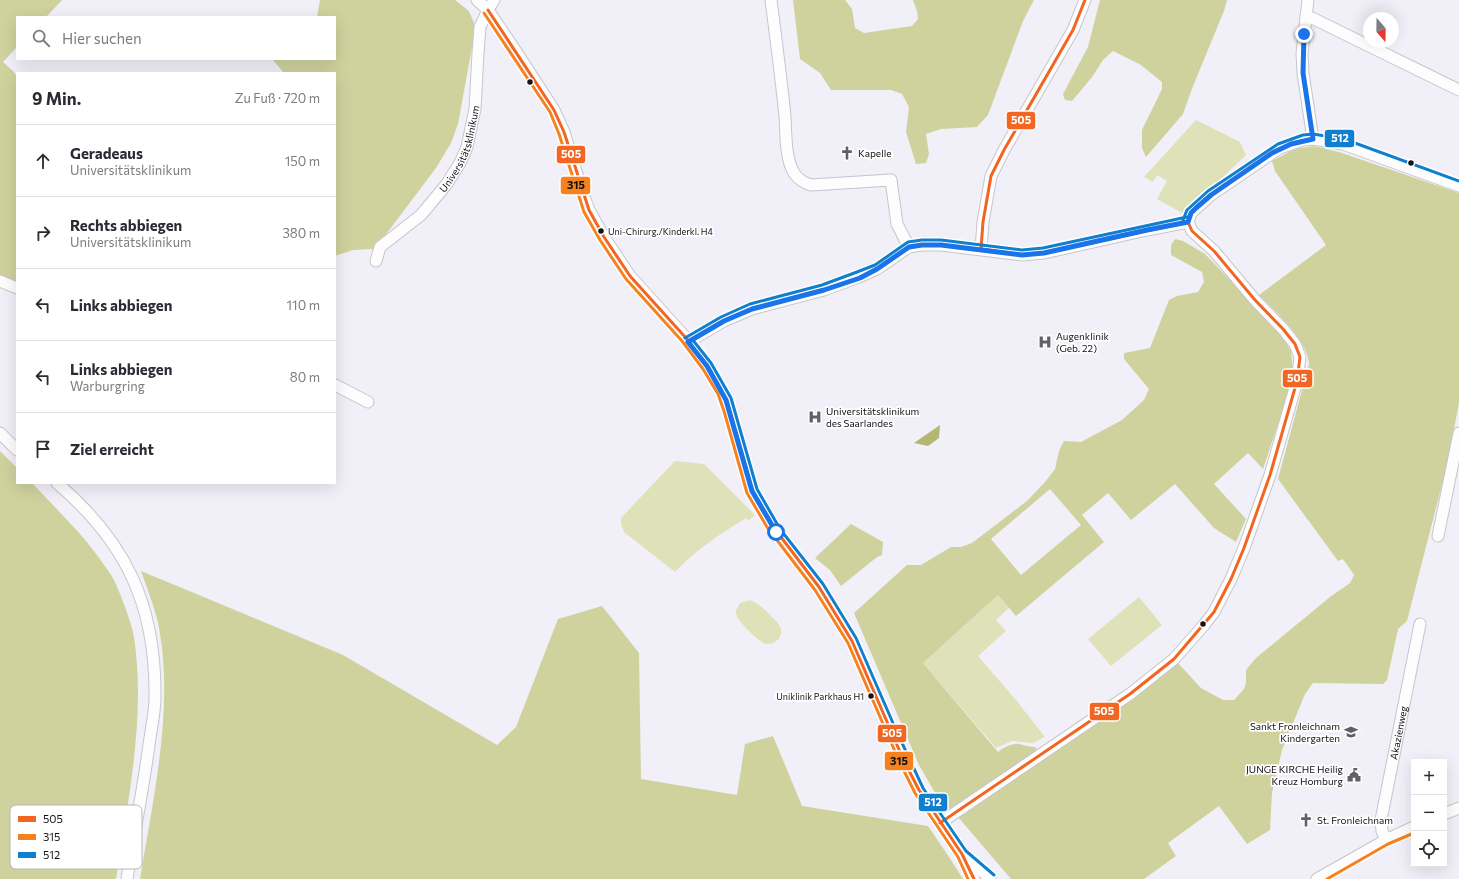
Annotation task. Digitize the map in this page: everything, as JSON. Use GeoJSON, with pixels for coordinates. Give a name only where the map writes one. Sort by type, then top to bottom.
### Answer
{"type":"FeatureCollection","features":[{"type":"Feature","properties":{"kind":"street"},"geometry":{"type":"LineString","coordinates":[[477,0],[491,5],[515,50],[554,110],[564,132],[586,203],[604,237],[630,276],[707,366],[726,400],[752,491],[776,532],[819,587],[852,641],[904,761],[920,790],[962,854],[974,879]]}},
{"type":"Feature","properties":{"kind":"street"},"geometry":{"type":"LineString","coordinates":[[771,0],[790,162],[794,174],[803,182],[811,185],[891,180],[897,224],[909,247]]}},
{"type":"Feature","properties":{"kind":"street"},"geometry":{"type":"LineString","coordinates":[[981,249],[983,222],[992,176],[1004,150],[1072,30],[1085,0]]}},
{"type":"Feature","properties":{"kind":"street"},"geometry":{"type":"LineString","coordinates":[[1308,0],[1302,53],[1303,73],[1313,139]]}},
{"type":"Feature","properties":{"kind":"street","name":"Universitätsklinikum"},"geometry":{"type":"LineString","coordinates":[[376,261],[380,247],[421,215],[446,185],[460,163],[467,147],[475,109],[480,27],[491,5]]}},
{"type":"Feature","properties":{"kind":"street"},"geometry":{"type":"LineString","coordinates":[[1306,16],[1459,90]]}},
{"type":"Feature","properties":{"kind":"street"},"geometry":{"type":"LineString","coordinates":[[940,822],[1130,694],[1174,658],[1214,612],[1231,579],[1244,548],[1272,468],[1297,381],[1300,357],[1295,344],[1283,329],[1255,300],[1214,251],[1192,231],[1188,222],[1191,213],[1211,195],[1268,156],[1291,144],[1313,139],[1343,144],[1459,186]]}},
{"type":"Feature","properties":{"kind":"street"},"geometry":{"type":"LineString","coordinates":[[688,342],[724,321],[752,309],[824,290],[860,278],[877,269],[909,247],[941,245],[1022,255],[1044,253],[1188,222]]}},
{"type":"Feature","properties":{"kind":"street"},"geometry":{"type":"LineString","coordinates":[[0,281],[16,288]]}},
{"type":"Feature","properties":{"kind":"street"},"geometry":{"type":"LineString","coordinates":[[336,386],[368,402]]}},
{"type":"Feature","properties":{"kind":"street"},"geometry":{"type":"LineString","coordinates":[[0,433],[16,449]]}},
{"type":"Feature","properties":{"kind":"street"},"geometry":{"type":"LineString","coordinates":[[1438,536],[1455,474],[1459,433]]}},
{"type":"Feature","properties":{"kind":"street"},"geometry":{"type":"LineString","coordinates":[[58,484],[89,513],[112,540],[124,560],[138,591],[148,623],[154,662],[155,698],[140,805]]}},
{"type":"Feature","properties":{"kind":"street","name":"Akazienweg"},"geometry":{"type":"LineString","coordinates":[[1386,840],[1382,831],[1381,820],[1420,624]]}},
{"type":"Feature","properties":{"kind":"street"},"geometry":{"type":"LineString","coordinates":[[1447,813],[1459,808]]}},
{"type":"Feature","properties":{"kind":"street"},"geometry":{"type":"LineString","coordinates":[[1317,879],[1386,840],[1411,828]]}},
{"type":"Feature","properties":{"kind":"street"},"geometry":{"type":"LineString","coordinates":[[962,854],[990,879]]}},
{"type":"Feature","properties":{"kind":"street"},"geometry":{"type":"LineString","coordinates":[[127,879],[129,869]]}},
{"type":"Feature","properties":{"kind":"shaded area"},"geometry":{"type":"Polygon","coordinates":[[[0,0],[62,0],[47,16],[16,16],[16,48],[3,62],[16,75],[16,284],[0,277],[0,0]]]}},
{"type":"Feature","properties":{"kind":"shaded area"},"geometry":{"type":"Polygon","coordinates":[[[320,0],[455,0],[469,11],[474,23],[473,42],[458,124],[451,143],[436,168],[384,237],[373,249],[353,250],[336,256],[336,72],[283,72],[273,60],[336,60],[336,16],[317,16],[320,0]]]}},
{"type":"Feature","properties":{"kind":"shaded area"},"geometry":{"type":"Polygon","coordinates":[[[793,0],[845,0],[852,9],[855,28],[864,33],[912,26],[918,19],[913,0],[1034,0],[1023,21],[988,115],[977,127],[941,129],[926,134],[929,154],[926,163],[916,164],[906,132],[909,107],[902,94],[891,90],[831,90],[820,73],[800,59],[793,0]]]}},
{"type":"Feature","properties":{"kind":"shaded area"},"geometry":{"type":"Polygon","coordinates":[[[1100,0],[1227,0],[1183,114],[1146,157],[1142,148],[1142,130],[1162,89],[1162,82],[1141,65],[1113,51],[1103,60],[1092,77],[1072,101],[1065,100],[1063,94],[1088,47],[1100,0]]]}},
{"type":"Feature","properties":{"kind":"shaded area"},"geometry":{"type":"Polygon","coordinates":[[[1196,120],[1240,142],[1246,155],[1184,214],[1157,199],[1167,181],[1157,175],[1153,182],[1144,177],[1196,120]]]}},
{"type":"Feature","properties":{"kind":"shaded area"},"geometry":{"type":"Polygon","coordinates":[[[1314,146],[1339,152],[1459,193],[1459,403],[1447,465],[1407,621],[1398,629],[1387,680],[1383,684],[1313,683],[1305,694],[1282,750],[1272,793],[1270,830],[1247,844],[1219,806],[1168,843],[1176,856],[1144,879],[1011,879],[958,817],[1177,662],[1201,688],[1223,700],[1234,700],[1244,689],[1246,683],[1246,670],[1256,658],[1330,597],[1350,583],[1354,575],[1343,559],[1338,561],[1278,479],[1309,364],[1307,355],[1297,336],[1282,318],[1259,295],[1326,245],[1275,171],[1272,161],[1295,149],[1314,146]]]}},
{"type":"Feature","properties":{"kind":"shaded area"},"geometry":{"type":"Polygon","coordinates":[[[1175,239],[1183,241],[1205,254],[1279,331],[1291,351],[1293,370],[1291,385],[1263,469],[1248,453],[1214,484],[1246,519],[1236,542],[1214,528],[1175,484],[1131,520],[1108,493],[1082,515],[1104,542],[1016,616],[998,595],[923,663],[998,752],[1013,744],[1019,744],[1035,747],[1038,752],[951,809],[942,805],[919,765],[854,613],[907,565],[921,565],[951,547],[961,547],[972,543],[1027,501],[1055,469],[1059,451],[1064,441],[1081,442],[1122,420],[1144,400],[1149,389],[1124,359],[1124,353],[1150,348],[1169,300],[1177,296],[1198,292],[1204,282],[1202,272],[1171,255],[1171,245],[1175,239]],[[1050,489],[991,539],[1021,575],[1081,525],[1050,489]]]}},
{"type":"Feature","properties":{"kind":"shaded area"},"geometry":{"type":"Polygon","coordinates":[[[940,425],[939,438],[928,446],[914,443],[940,425]]]}},
{"type":"Feature","properties":{"kind":"shaded area"},"geometry":{"type":"Polygon","coordinates":[[[0,451],[16,467],[16,484],[33,484],[94,551],[114,580],[126,608],[133,631],[137,667],[138,698],[134,759],[128,805],[10,805],[10,869],[118,869],[116,879],[0,879],[0,451]]]}},
{"type":"Feature","properties":{"kind":"shaded area"},"geometry":{"type":"Polygon","coordinates":[[[675,461],[704,464],[755,515],[748,521],[746,518],[709,542],[675,572],[624,532],[621,524],[621,518],[675,461]]]}},
{"type":"Feature","properties":{"kind":"shaded area"},"geometry":{"type":"Polygon","coordinates":[[[851,524],[883,542],[882,555],[877,557],[841,586],[830,570],[815,558],[851,524]]]}},
{"type":"Feature","properties":{"kind":"shaded area"},"geometry":{"type":"Polygon","coordinates":[[[141,571],[343,655],[497,745],[516,727],[558,619],[602,606],[639,653],[641,779],[737,795],[745,744],[773,736],[802,806],[928,826],[963,879],[140,879],[156,784],[163,719],[163,654],[158,623],[141,571]]]}},
{"type":"Feature","properties":{"kind":"shaded area"},"geometry":{"type":"Polygon","coordinates":[[[998,595],[1009,608],[996,620],[1006,631],[978,656],[1016,700],[1045,737],[1033,743],[1012,741],[996,748],[923,663],[998,595]]]}},
{"type":"Feature","properties":{"kind":"shaded area"},"geometry":{"type":"Polygon","coordinates":[[[1139,597],[1162,625],[1111,666],[1088,639],[1139,597]]]}},
{"type":"Feature","properties":{"kind":"shaded area"},"geometry":{"type":"Polygon","coordinates":[[[750,600],[763,608],[779,625],[781,635],[775,642],[769,644],[763,643],[740,622],[737,617],[736,611],[740,603],[750,600]]]}},
{"type":"Feature","properties":{"kind":"transit line","name":"505"},"geometry":{"type":"LineString","coordinates":[[981,249],[983,222],[991,176],[1004,150],[1073,30],[1085,0]]}},
{"type":"Feature","properties":{"kind":"transit line","name":"505"},"geometry":{"type":"LineString","coordinates":[[488,10],[554,110],[564,132],[589,210],[604,237],[630,276],[686,338],[707,366],[722,392],[729,409],[752,491],[771,524],[819,587],[852,641],[904,761],[919,790],[962,854],[974,879]]}},
{"type":"Feature","properties":{"kind":"transit line","name":"315"},"geometry":{"type":"LineString","coordinates":[[484,13],[550,112],[559,134],[584,212],[600,240],[626,279],[682,341],[703,369],[718,394],[747,493],[767,527],[815,590],[848,643],[900,763],[915,793],[958,857],[968,879]]}},
{"type":"Feature","properties":{"kind":"transit line","name":"512"},"geometry":{"type":"LineString","coordinates":[[1183,220],[1187,210],[1208,191],[1278,144],[1303,135],[1313,134],[1344,139],[1459,181]]}},
{"type":"Feature","properties":{"kind":"transit line","name":"512"},"geometry":{"type":"LineString","coordinates":[[685,338],[721,317],[750,304],[822,285],[875,265],[908,242],[941,240],[1022,250],[1043,248],[1187,217]]}},
{"type":"Feature","properties":{"kind":"transit line","name":"505"},"geometry":{"type":"LineString","coordinates":[[981,249],[1022,255],[1044,253],[1188,222]]}},
{"type":"Feature","properties":{"kind":"transit line","name":"505"},"geometry":{"type":"LineString","coordinates":[[940,823],[1130,694],[1174,659],[1214,612],[1231,579],[1244,548],[1270,475],[1297,381],[1300,357],[1295,344],[1283,329],[1255,300],[1214,251],[1192,231],[1188,222]]}},
{"type":"Feature","properties":{"kind":"transit line","name":"512"},"geometry":{"type":"LineString","coordinates":[[692,339],[711,363],[731,398],[757,489],[780,529],[823,584],[856,638],[923,788],[966,851],[994,875]]}},
{"type":"Feature","properties":{"kind":"transit line","name":"315"},"geometry":{"type":"LineString","coordinates":[[1327,879],[1388,844],[1411,834]]}},
{"type":"Feature","properties":{"kind":"place","name":"Kapelle"},"geometry":{"type":"Point","coordinates":[847,153]}},
{"type":"Feature","properties":{"kind":"place","name":"Uni-Chirurg./Kinderkl. H4"},"geometry":{"type":"Point","coordinates":[601,231]}},
{"type":"Feature","properties":{"kind":"place","name":"Augenklinik (Geb. 22)"},"geometry":{"type":"Point","coordinates":[1045,342]}},
{"type":"Feature","properties":{"kind":"place","name":"Universitätsklinikum des Saarlandes"},"geometry":{"type":"Point","coordinates":[815,417]}},
{"type":"Feature","properties":{"kind":"place","name":"Uniklinik Parkhaus H1"},"geometry":{"type":"Point","coordinates":[871,696]}},
{"type":"Feature","properties":{"kind":"place","name":"Sankt Fronleichnam Kindergarten"},"geometry":{"type":"Point","coordinates":[1351,732]}},
{"type":"Feature","properties":{"kind":"place","name":"JUNGE KIRCHE Heilig Kreuz Homburg"},"geometry":{"type":"Point","coordinates":[1354,775]}},
{"type":"Feature","properties":{"kind":"place","name":"St. Fronleichnam"},"geometry":{"type":"Point","coordinates":[1306,820]}},
{"type":"Feature","properties":{"kind":"route"},"geometry":{"type":"LineString","coordinates":[[776,532],[752,491],[726,400],[707,366],[688,342],[724,321],[752,309],[824,290],[860,278],[877,269],[909,247],[941,245],[1022,255],[1044,253],[1188,222],[1188,218],[1191,213],[1211,195],[1272,153],[1291,144],[1303,140],[1313,139],[1303,73],[1302,53],[1304,34]]}}]}
